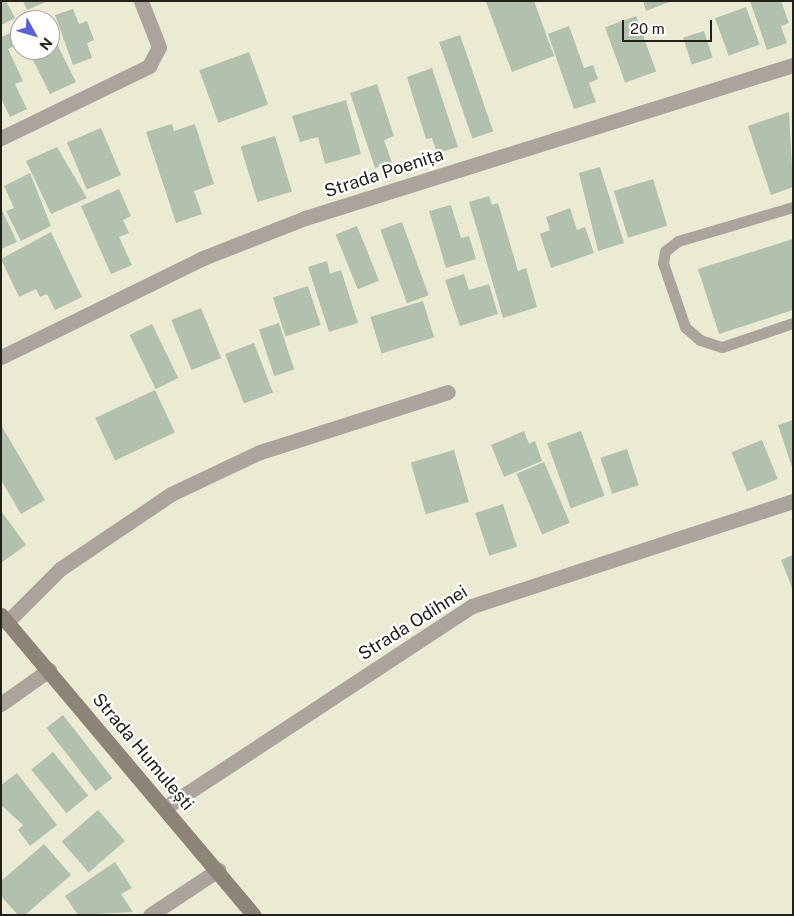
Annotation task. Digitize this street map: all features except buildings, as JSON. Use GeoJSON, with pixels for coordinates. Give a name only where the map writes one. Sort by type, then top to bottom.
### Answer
{"type":"FeatureCollection","features":[{"type":"Feature","properties":{"kind":"street"},"geometry":{"type":"LineString","coordinates":[[1,138],[149,66],[159,47],[142,1]]}},
{"type":"Feature","properties":{"kind":"street","name":"Strada Poenița"},"geometry":{"type":"LineString","coordinates":[[1,357],[203,258],[305,218],[793,65]]}},
{"type":"Feature","properties":{"kind":"street"},"geometry":{"type":"LineString","coordinates":[[4,619],[60,569],[172,494],[260,452],[448,392]]}},
{"type":"Feature","properties":{"kind":"street","name":"Strada Odihnei"},"geometry":{"type":"LineString","coordinates":[[166,807],[472,606],[793,501]]}},
{"type":"Feature","properties":{"kind":"street","name":"Strada Humulești"},"geometry":{"type":"LineString","coordinates":[[4,619],[166,807],[254,915]]}},
{"type":"Feature","properties":{"kind":"street"},"geometry":{"type":"LineString","coordinates":[[1,704],[49,670]]}},
{"type":"Feature","properties":{"kind":"street"},"geometry":{"type":"LineString","coordinates":[[150,915],[218,870]]}},
{"type":"Feature","properties":{"kind":"lane"},"geometry":{"type":"LineString","coordinates":[[793,207],[678,241],[665,251],[663,263],[685,327],[700,340],[722,347],[793,323]]}}]}
